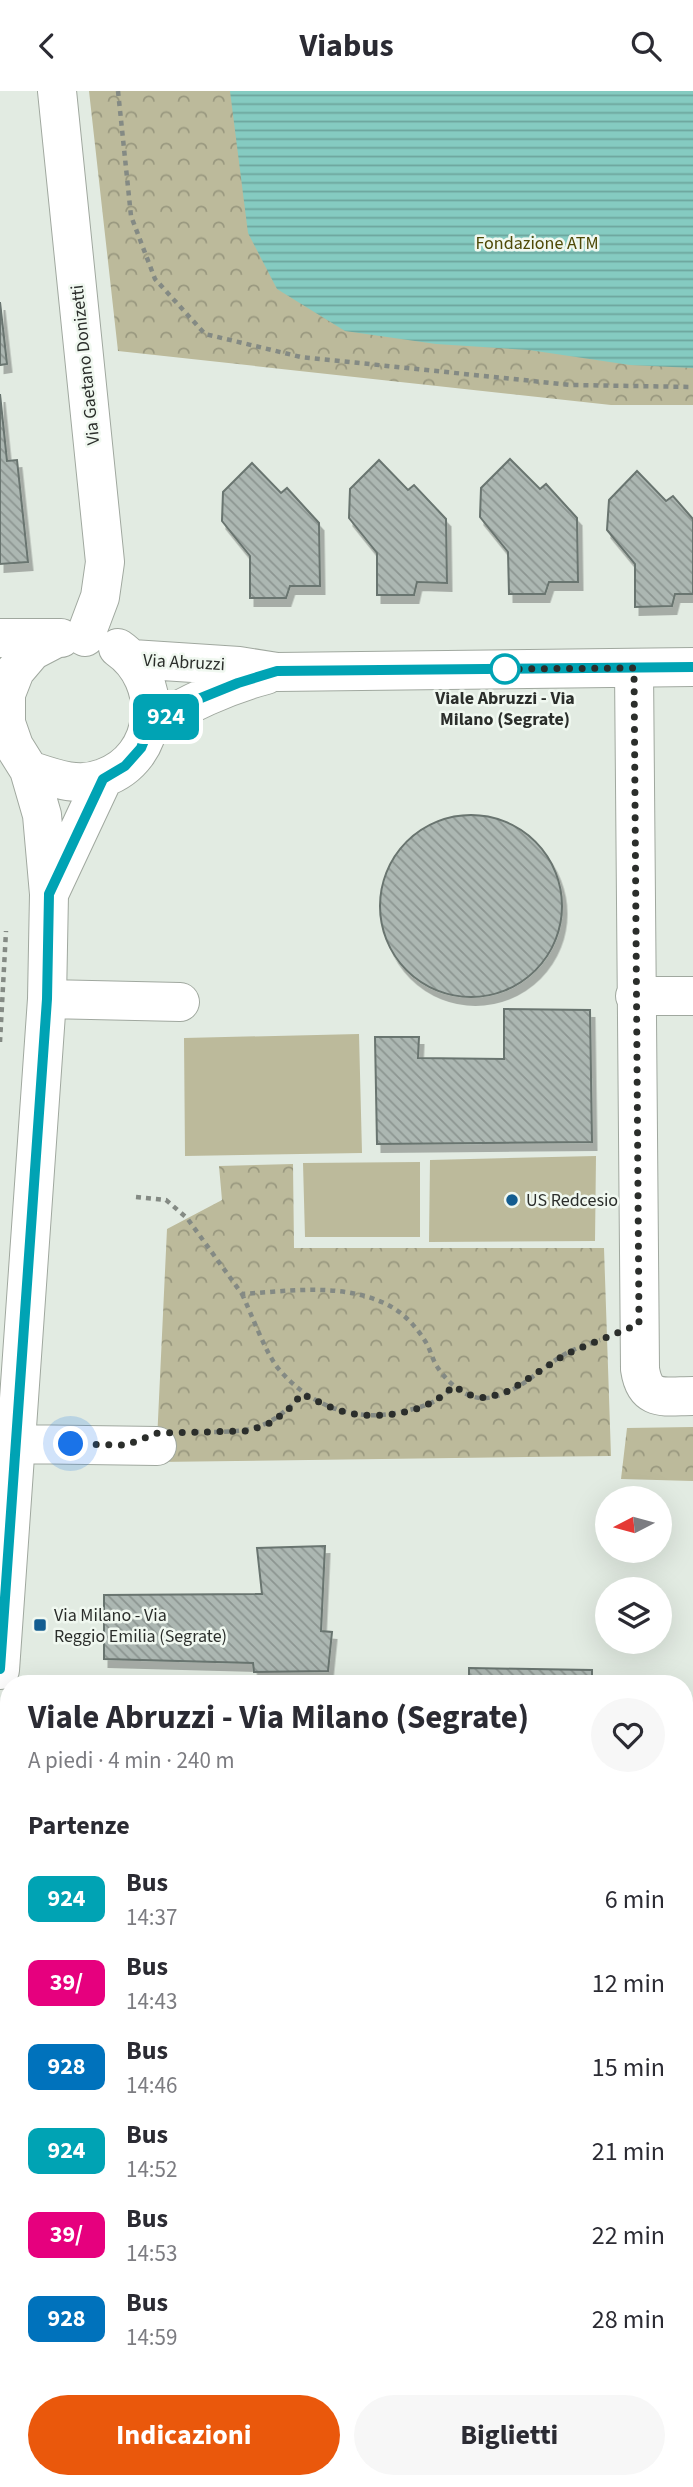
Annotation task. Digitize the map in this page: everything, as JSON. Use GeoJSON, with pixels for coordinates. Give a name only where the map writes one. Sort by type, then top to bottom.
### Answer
{"type":"FeatureCollection","features":[{"type":"Feature","properties":{"kind":"street","name":"Via Gaetano Donizetti"},"geometry":{"type":"LineString","coordinates":[[57,91],[105,562],[100,597],[70,638]]}},
{"type":"Feature","properties":{"kind":"street"},"geometry":{"type":"LineString","coordinates":[[0,638],[97,637],[111,643],[132,659],[140,668],[149,688],[152,715],[141,748],[125,766],[103,779],[78,783],[55,779],[15,750]]}},
{"type":"Feature","properties":{"kind":"street"},"geometry":{"type":"LineString","coordinates":[[0,1670],[2,1604],[47,999],[49,894],[42,815],[6,723],[6,694],[16,671],[32,651],[70,638]]}},
{"type":"Feature","properties":{"kind":"street","name":"Via Abruzzi"},"geometry":{"type":"LineString","coordinates":[[132,659],[277,671],[693,667]]}},
{"type":"Feature","properties":{"kind":"street"},"geometry":{"type":"LineString","coordinates":[[634,668],[640,1369],[645,1389],[653,1394],[693,1396]]}},
{"type":"Feature","properties":{"kind":"street","name":"Via Abruzzi"},"geometry":{"type":"LineString","coordinates":[[150,726],[196,700],[277,671]]}},
{"type":"Feature","properties":{"kind":"street"},"geometry":{"type":"LineString","coordinates":[[49,894],[103,779]]}},
{"type":"Feature","properties":{"kind":"street"},"geometry":{"type":"LineString","coordinates":[[635,996],[693,996]]}},
{"type":"Feature","properties":{"kind":"street"},"geometry":{"type":"LineString","coordinates":[[47,999],[180,1002]]}},
{"type":"Feature","properties":{"kind":"street"},"geometry":{"type":"LineString","coordinates":[[16,1444],[172,1439]]}},
{"type":"Feature","properties":{"kind":"path"},"geometry":{"type":"LineString","coordinates":[[117,91],[131,216],[155,279],[205,334],[301,357],[570,385],[693,387]]}},
{"type":"Feature","properties":{"kind":"path"},"geometry":{"type":"LineString","coordinates":[[0,1042],[6,923]]}},
{"type":"Feature","properties":{"kind":"path"},"geometry":{"type":"LineString","coordinates":[[136,1197],[166,1200],[187,1218],[242,1294],[276,1365],[302,1394],[329,1407],[362,1415],[392,1414],[425,1407],[445,1395],[453,1386]]}},
{"type":"Feature","properties":{"kind":"path"},"geometry":{"type":"LineString","coordinates":[[242,1294],[330,1290],[384,1303],[410,1321],[426,1343],[438,1368],[453,1386],[470,1395],[486,1398],[509,1391],[566,1354],[639,1324]]}},
{"type":"Feature","properties":{"kind":"path"},"geometry":{"type":"LineString","coordinates":[[172,1439],[248,1431],[279,1417],[302,1394]]}},
{"type":"Feature","properties":{"kind":"green space","name":"Fondazione ATM"},"geometry":{"type":"Polygon","coordinates":[[[89,91],[693,91],[693,405],[611,405],[118,351],[89,91]]]}},
{"type":"Feature","properties":{"kind":"green space"},"geometry":{"type":"Polygon","coordinates":[[[359,1034],[362,1153],[185,1156],[184,1038],[359,1034]]]}},
{"type":"Feature","properties":{"kind":"green space","name":"US Redcesio"},"geometry":{"type":"Polygon","coordinates":[[[596,1156],[595,1241],[429,1242],[430,1160],[596,1156]]]}},
{"type":"Feature","properties":{"kind":"green space"},"geometry":{"type":"Polygon","coordinates":[[[420,1162],[420,1237],[305,1237],[303,1163],[420,1162]]]}},
{"type":"Feature","properties":{"kind":"green space"},"geometry":{"type":"Polygon","coordinates":[[[293,1164],[294,1248],[604,1248],[611,1456],[156,1462],[167,1229],[222,1200],[219,1166],[293,1164]]]}},
{"type":"Feature","properties":{"kind":"green space"},"geometry":{"type":"Polygon","coordinates":[[[693,1427],[693,1481],[621,1479],[627,1428],[693,1427]]]}},
{"type":"Feature","properties":{"kind":"water","name":"Fondazione ATM"},"geometry":{"type":"Polygon","coordinates":[[[230,91],[693,91],[693,368],[630,365],[529,350],[436,344],[345,331],[277,289],[248,233],[230,91]]]}},
{"type":"Feature","properties":{"kind":"building"},"geometry":{"type":"Polygon","coordinates":[[[0,302],[7,364],[0,365],[0,302]]]}},
{"type":"Feature","properties":{"kind":"building"},"geometry":{"type":"Polygon","coordinates":[[[0,394],[7,461],[17,460],[28,562],[0,564],[0,394]]]}},
{"type":"Feature","properties":{"kind":"building"},"geometry":{"type":"Polygon","coordinates":[[[510,459],[540,489],[546,484],[577,518],[578,582],[549,582],[545,594],[509,594],[508,552],[480,517],[481,488],[510,459]]]}},
{"type":"Feature","properties":{"kind":"building"},"geometry":{"type":"Polygon","coordinates":[[[379,460],[408,490],[414,485],[446,519],[447,583],[417,582],[414,595],[377,595],[377,553],[349,518],[350,489],[379,460]]]}},
{"type":"Feature","properties":{"kind":"building"},"geometry":{"type":"Polygon","coordinates":[[[252,463],[281,493],[287,488],[319,523],[320,586],[290,586],[286,598],[250,598],[250,556],[222,521],[223,492],[252,463]]]}},
{"type":"Feature","properties":{"kind":"building"},"geometry":{"type":"Polygon","coordinates":[[[637,471],[666,501],[673,496],[693,519],[693,594],[675,594],[672,606],[635,607],[635,564],[607,530],[609,500],[637,471]]]}},
{"type":"Feature","properties":{"kind":"building"},"geometry":{"type":"Polygon","coordinates":[[[471,815],[506,822],[522,830],[535,842],[547,855],[555,871],[562,906],[555,941],[547,957],[535,970],[522,982],[506,990],[471,997],[436,990],[420,982],[407,970],[395,957],[387,941],[380,906],[387,871],[395,855],[407,842],[420,830],[436,822],[471,815]]]}},
{"type":"Feature","properties":{"kind":"building"},"geometry":{"type":"Polygon","coordinates":[[[504,1009],[590,1010],[592,1142],[377,1144],[375,1037],[419,1037],[418,1058],[504,1059],[504,1009]]]}},
{"type":"Feature","properties":{"kind":"building"},"geometry":{"type":"Polygon","coordinates":[[[325,1546],[321,1631],[332,1632],[328,1671],[254,1672],[253,1663],[104,1659],[104,1595],[262,1594],[257,1548],[325,1546]]]}},
{"type":"Feature","properties":{"kind":"building"},"geometry":{"type":"Polygon","coordinates":[[[469,1668],[592,1670],[592,1675],[469,1675],[469,1668]]]}},
{"type":"Feature","properties":{"kind":"bus line","name":"924"},"geometry":{"type":"LineString","coordinates":[[0,1669],[47,999],[49,894],[103,779],[125,766],[141,748],[150,726],[196,700],[277,671],[693,667]]}},
{"type":"Feature","properties":{"kind":"place","name":"Viale Abruzzi - Via Milano (Segrate)"},"geometry":{"type":"Point","coordinates":[505,669]}},
{"type":"Feature","properties":{"kind":"place","name":"US Redcesio"},"geometry":{"type":"Point","coordinates":[512,1200]}},
{"type":"Feature","properties":{"kind":"place","name":"Via Milano - Via Reggio Emilia (Segrate)"},"geometry":{"type":"Point","coordinates":[40,1625]}},
{"type":"Feature","properties":{"kind":"route"},"geometry":{"type":"LineString","coordinates":[[71,1444],[126,1445],[158,1433],[248,1431],[270,1423],[287,1411],[302,1394],[329,1407],[362,1415],[392,1414],[425,1407],[445,1395],[453,1386],[470,1395],[486,1398],[509,1391],[566,1354],[639,1324],[634,668],[505,669]]}}]}
